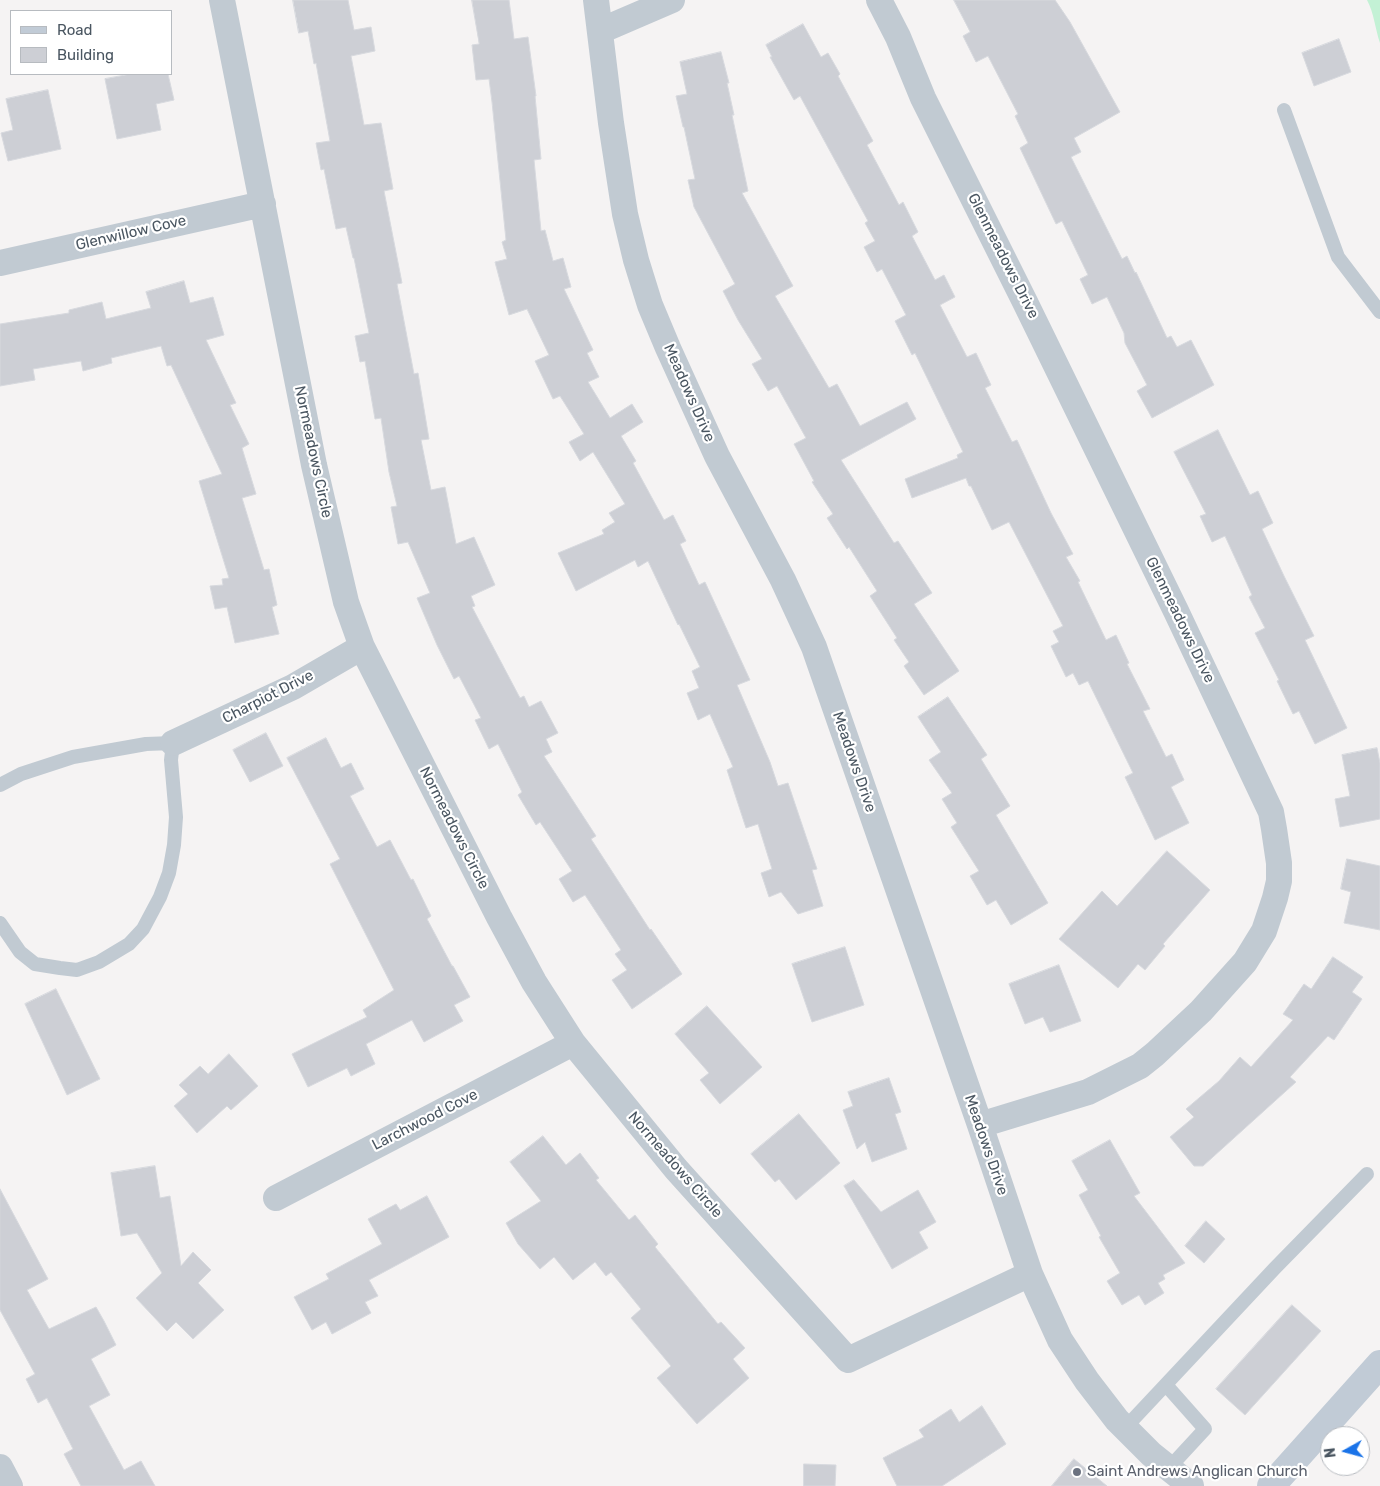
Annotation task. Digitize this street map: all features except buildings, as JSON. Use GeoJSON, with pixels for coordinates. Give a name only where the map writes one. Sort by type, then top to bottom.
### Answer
{"type":"FeatureCollection","features":[{"type":"Feature","properties":{"kind":"main road"},"geometry":{"type":"LineString","coordinates":[[1271,1486],[1380,1364]]}},
{"type":"Feature","properties":{"kind":"street","name":"Normeadows Circle"},"geometry":{"type":"LineString","coordinates":[[222,0],[314,465],[346,602],[362,647],[534,982],[573,1043],[676,1169],[848,1360],[1030,1274]]}},
{"type":"Feature","properties":{"kind":"street","name":"Meadows Drive"},"geometry":{"type":"LineString","coordinates":[[596,0],[611,123],[625,214],[636,260],[650,305],[717,456],[783,580],[814,647],[1030,1274],[1060,1340],[1087,1381],[1117,1420],[1151,1454],[1191,1486]]}},
{"type":"Feature","properties":{"kind":"street"},"geometry":{"type":"LineString","coordinates":[[600,31],[672,0]]}},
{"type":"Feature","properties":{"kind":"street","name":"Glenmeadows Drive"},"geometry":{"type":"LineString","coordinates":[[879,0],[898,37],[923,98],[1176,612],[1270,812],[1279,863],[1275,898],[1264,932],[1245,962],[1201,1011],[1155,1054],[1140,1066],[1088,1092],[980,1126]]}},
{"type":"Feature","properties":{"kind":"street","name":"Glenwillow Cove"},"geometry":{"type":"LineString","coordinates":[[0,263],[263,204]]}},
{"type":"Feature","properties":{"kind":"street","name":"Charpiot Drive"},"geometry":{"type":"LineString","coordinates":[[173,743],[293,687],[362,647]]}},
{"type":"Feature","properties":{"kind":"street","name":"Larchwood Cove"},"geometry":{"type":"LineString","coordinates":[[276,1198],[573,1043]]}},
{"type":"Feature","properties":{"kind":"street"},"geometry":{"type":"LineString","coordinates":[[0,1467],[10,1486]]}},
{"type":"Feature","properties":{"kind":"lane"},"geometry":{"type":"LineString","coordinates":[[1284,110],[1338,257],[1380,312]]}},
{"type":"Feature","properties":{"kind":"lane"},"geometry":{"type":"LineString","coordinates":[[0,785],[21,774],[73,757],[146,744],[173,743],[171,760],[176,818],[169,874],[143,929],[129,944],[100,962],[76,970],[60,968],[36,964],[20,952],[0,923]]}},
{"type":"Feature","properties":{"kind":"lane"},"geometry":{"type":"LineString","coordinates":[[1125,1428],[1367,1174]]}},
{"type":"Feature","properties":{"kind":"lane"},"geometry":{"type":"LineString","coordinates":[[1166,1385],[1205,1429],[1169,1468]]}},
{"type":"Feature","properties":{"kind":"green space"},"geometry":{"type":"Polygon","coordinates":[[[1367,0],[1380,0],[1380,43],[1371,10],[1367,0]]]}},
{"type":"Feature","properties":{"kind":"place","name":"Saint Andrews Anglican Church"},"geometry":{"type":"Point","coordinates":[1077,1472]}}]}
